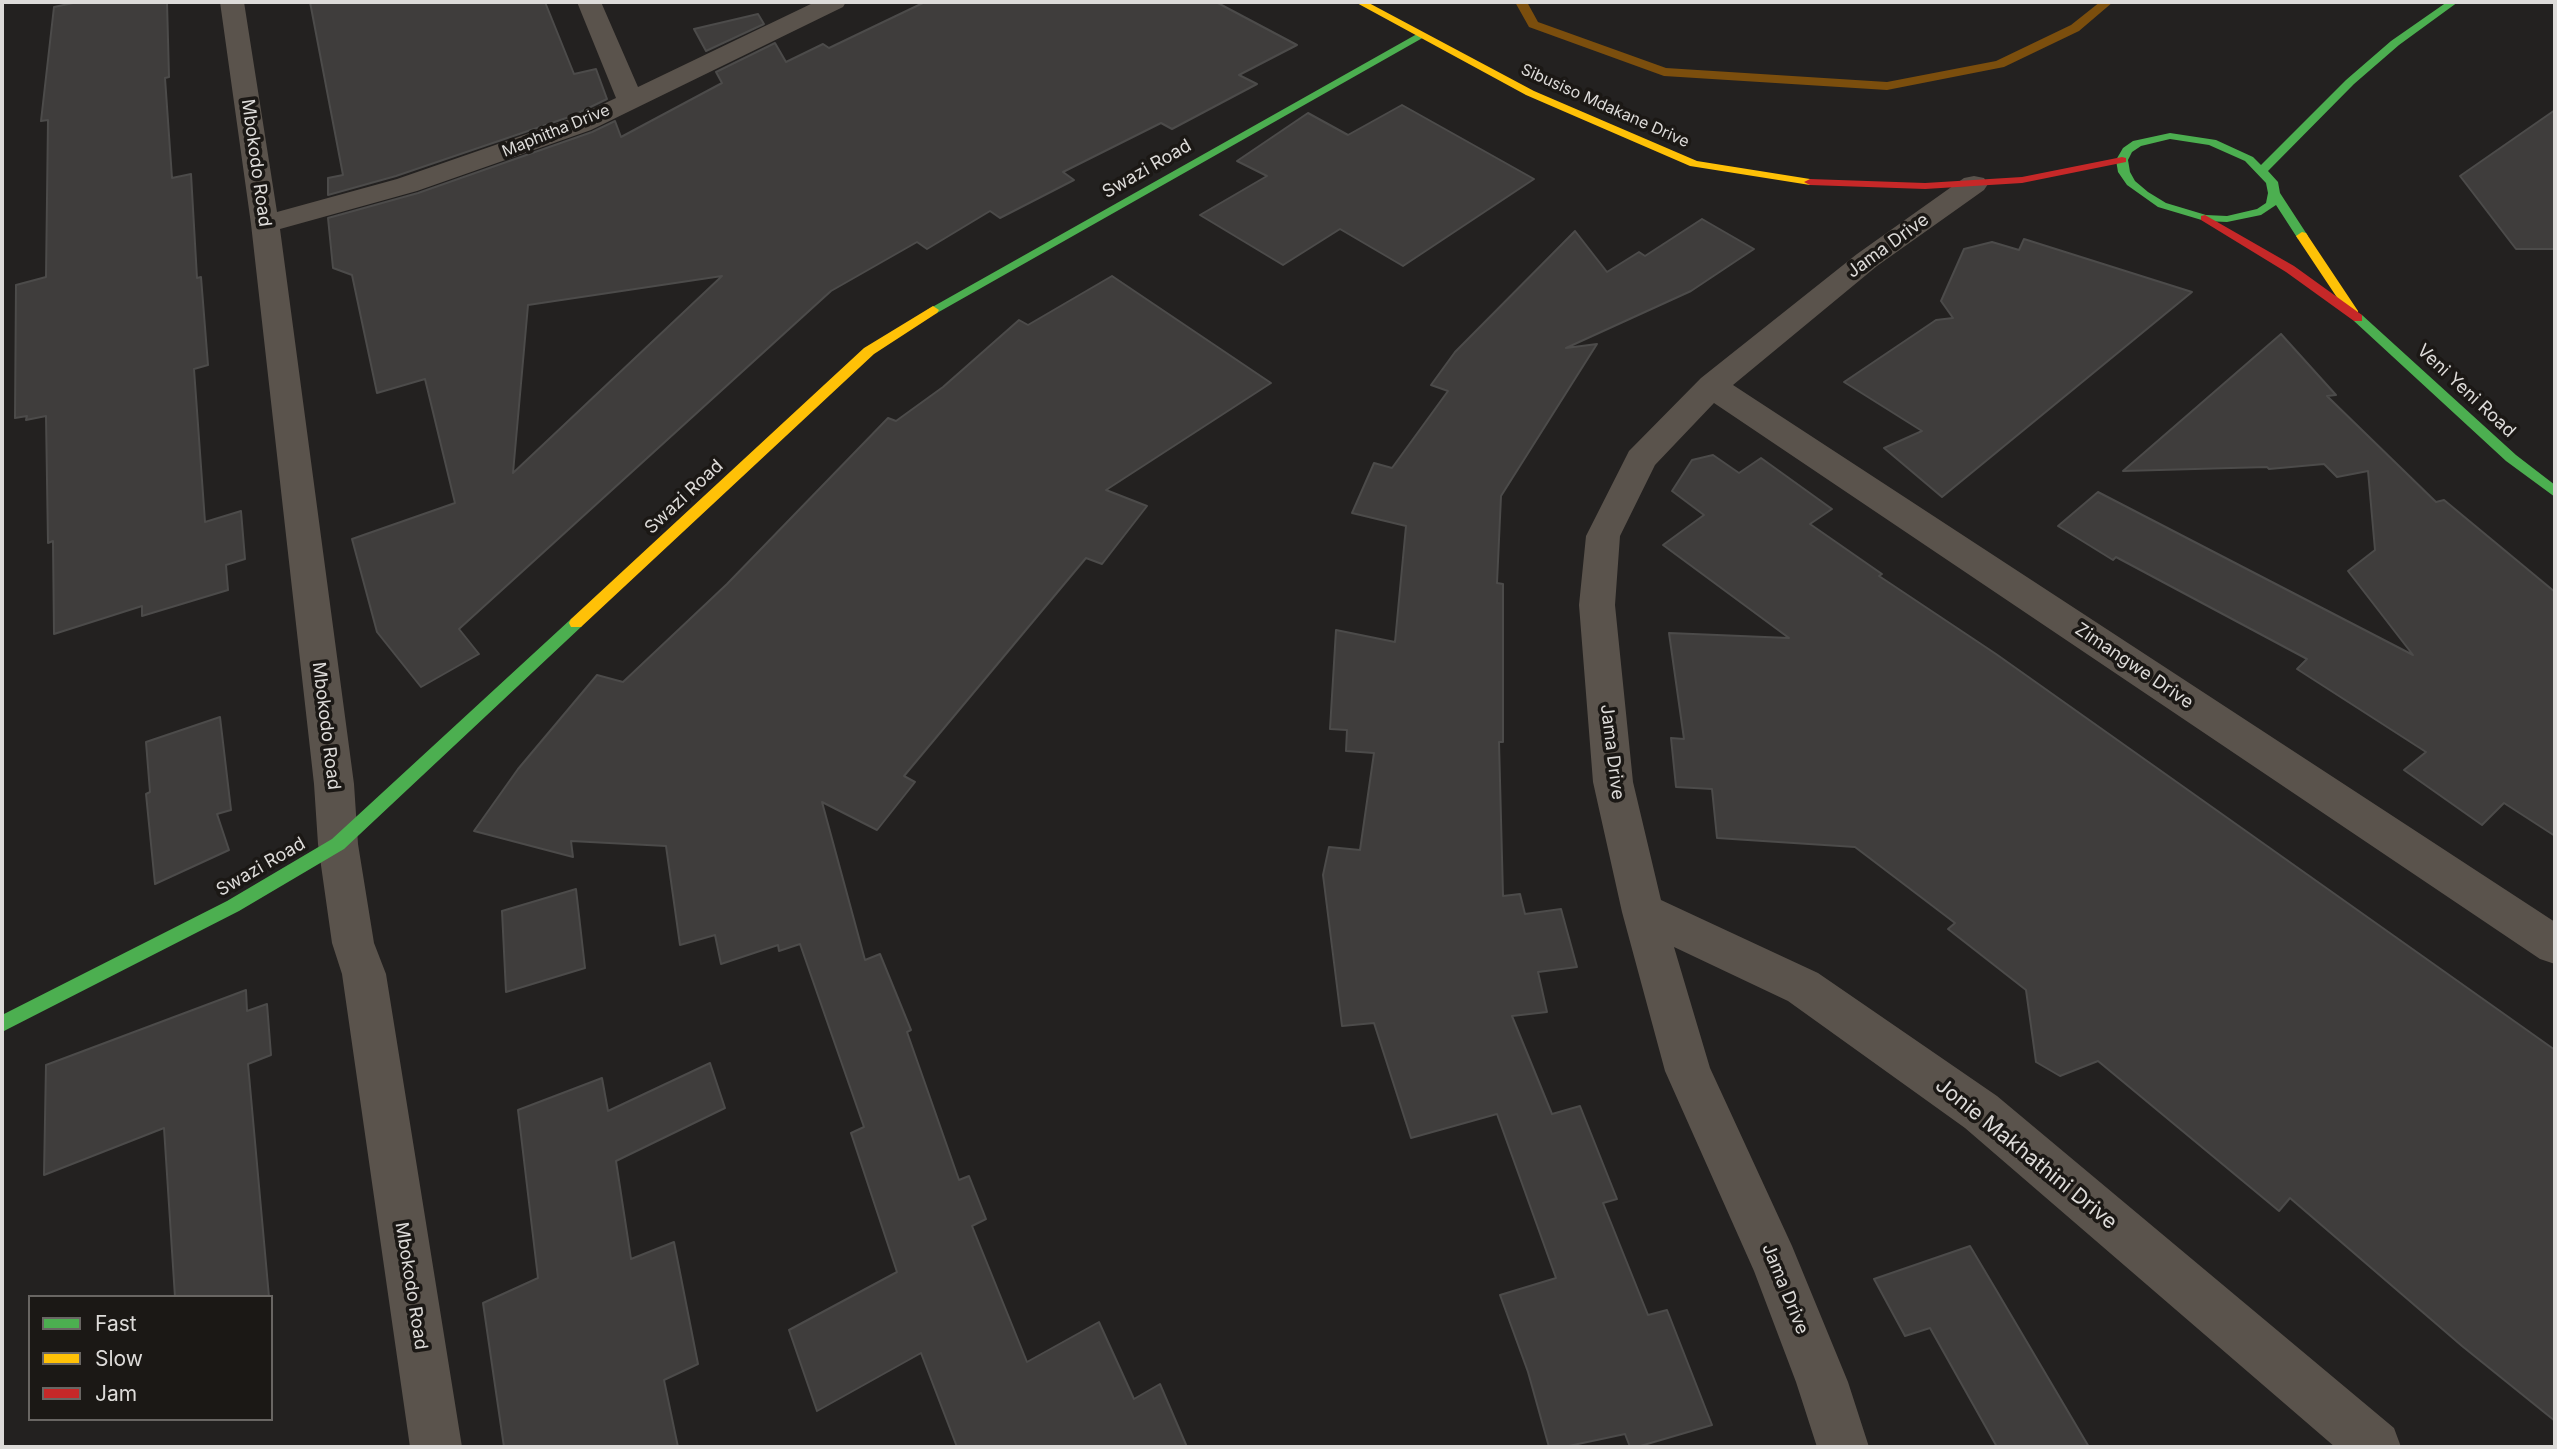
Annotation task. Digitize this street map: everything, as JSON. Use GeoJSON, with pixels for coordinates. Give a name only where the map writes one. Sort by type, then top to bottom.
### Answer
{"type":"FeatureCollection","features":[{"type":"Feature","properties":{"kind":"street","name":"Mbokodo Road"},"geometry":{"type":"LineString","coordinates":[[232,2],[265,224],[334,784],[338,844],[353,943],[364,974],[436,1447]]}},
{"type":"Feature","properties":{"kind":"street"},"geometry":{"type":"LineString","coordinates":[[589,2],[630,100]]}},
{"type":"Feature","properties":{"kind":"street","name":"Maphitha Drive"},"geometry":{"type":"LineString","coordinates":[[265,224],[407,185],[582,124],[834,2]]}},
{"type":"Feature","properties":{"kind":"street","name":"Sibusiso Mdakane Drive"},"geometry":{"type":"LineString","coordinates":[[1360,2],[1530,93],[1694,164],[1788,180],[1861,186],[1974,184],[2022,180],[2122,160]]}},
{"type":"Feature","properties":{"kind":"street"},"geometry":{"type":"LineString","coordinates":[[2122,160],[2127,150],[2152,138],[2191,138],[2232,149],[2263,170],[2350,82],[2395,43],[2453,2]]}},
{"type":"Feature","properties":{"kind":"street","name":"Swazi Road"},"geometry":{"type":"LineString","coordinates":[[2,1024],[233,906],[338,844],[869,351],[931,311],[1421,36]]}},
{"type":"Feature","properties":{"kind":"street"},"geometry":{"type":"LineString","coordinates":[[2289,123],[2350,82]]}},
{"type":"Feature","properties":{"kind":"street"},"geometry":{"type":"LineString","coordinates":[[2212,142],[2235,137]]}},
{"type":"Feature","properties":{"kind":"street","name":"Veni Yeni Road"},"geometry":{"type":"LineString","coordinates":[[2122,160],[2124,172],[2131,183],[2144,194],[2162,205],[2205,218],[2290,269],[2354,314],[2511,458],[2555,492]]}},
{"type":"Feature","properties":{"kind":"street","name":"Veni Yeni Road"},"geometry":{"type":"LineString","coordinates":[[2263,170],[2272,182],[2274,193],[2354,314]]}},
{"type":"Feature","properties":{"kind":"street","name":"Sibusiso Mdakane Drive"},"geometry":{"type":"LineString","coordinates":[[2022,180],[2076,187]]}},
{"type":"Feature","properties":{"kind":"street","name":"Jama Drive"},"geometry":{"type":"LineString","coordinates":[[1843,1447],[1822,1382],[1775,1263],[1688,1071],[1643,912],[1613,782],[1597,605],[1603,536],[1641,459],[1712,386],[1867,260],[1974,184]]}},
{"type":"Feature","properties":{"kind":"street"},"geometry":{"type":"LineString","coordinates":[[2117,191],[2144,194]]}},
{"type":"Feature","properties":{"kind":"street","name":"Veni Yeni Road"},"geometry":{"type":"LineString","coordinates":[[2205,218],[2227,219],[2261,212],[2271,204],[2274,193]]}},
{"type":"Feature","properties":{"kind":"street","name":"Zimangwe Drive"},"geometry":{"type":"LineString","coordinates":[[1712,386],[2555,946]]}},
{"type":"Feature","properties":{"kind":"street","name":"Jonie Makhathini Drive"},"geometry":{"type":"LineString","coordinates":[[1643,912],[1803,987],[1981,1112],[2375,1447]]}},
{"type":"Feature","properties":{"kind":"building"},"geometry":{"type":"Polygon","coordinates":[[[78,2],[167,2],[169,77],[165,78],[172,178],[191,174],[197,278],[201,277],[208,365],[194,369],[205,522],[241,511],[245,559],[226,565],[228,590],[142,616],[142,606],[54,634],[53,541],[48,543],[46,416],[26,420],[27,416],[15,418],[16,285],[46,277],[48,120],[41,121],[54,7],[78,2]]]}},
{"type":"Feature","properties":{"kind":"building"},"geometry":{"type":"Polygon","coordinates":[[[310,2],[545,2],[574,74],[596,69],[607,99],[572,116],[396,176],[328,195],[328,178],[343,175],[310,2]]]}},
{"type":"Feature","properties":{"kind":"building"},"geometry":{"type":"Polygon","coordinates":[[[925,2],[1216,2],[1297,45],[1239,75],[1257,84],[1172,129],[1161,123],[1063,172],[1074,180],[1000,218],[990,211],[927,249],[917,242],[831,291],[459,629],[479,654],[421,687],[377,632],[352,539],[455,503],[425,379],[377,393],[352,275],[333,268],[328,218],[418,193],[592,132],[615,121],[621,137],[722,83],[716,72],[775,43],[786,62],[823,44],[829,48],[925,2]],[[722,276],[528,305],[513,473],[722,276]]]}},
{"type":"Feature","properties":{"kind":"building"},"geometry":{"type":"Polygon","coordinates":[[[758,14],[764,24],[706,51],[694,29],[758,14]]]}},
{"type":"Feature","properties":{"kind":"building"},"geometry":{"type":"Polygon","coordinates":[[[1402,105],[1534,179],[1403,266],[1340,229],[1283,265],[1200,215],[1267,176],[1237,161],[1308,113],[1348,135],[1402,105]]]}},
{"type":"Feature","properties":{"kind":"building"},"geometry":{"type":"Polygon","coordinates":[[[2555,110],[2555,249],[2516,249],[2460,176],[2555,110]]]}},
{"type":"Feature","properties":{"kind":"building"},"geometry":{"type":"Polygon","coordinates":[[[1702,219],[1754,249],[1691,291],[1566,348],[1597,344],[1501,496],[1497,583],[1503,584],[1503,742],[1499,742],[1503,896],[1520,894],[1525,914],[1561,909],[1577,967],[1538,972],[1547,1012],[1512,1016],[1552,1114],[1580,1106],[1617,1199],[1603,1203],[1648,1315],[1667,1310],[1712,1425],[1637,1447],[1630,1447],[1625,1434],[1564,1447],[1549,1447],[1528,1372],[1500,1295],[1556,1278],[1497,1114],[1411,1138],[1374,1023],[1342,1026],[1323,875],[1329,847],[1360,850],[1374,753],[1346,751],[1347,730],[1330,729],[1336,630],[1395,642],[1406,526],[1352,513],[1374,463],[1392,468],[1448,391],[1431,385],[1455,352],[1575,231],[1607,272],[1639,252],[1645,256],[1702,219]]]}},
{"type":"Feature","properties":{"kind":"building"},"geometry":{"type":"Polygon","coordinates":[[[2024,239],[2192,292],[1942,497],[1884,448],[1922,431],[1844,382],[1936,320],[1953,318],[1941,301],[1964,249],[1992,242],[2019,250],[2024,239]]]}},
{"type":"Feature","properties":{"kind":"building"},"geometry":{"type":"Polygon","coordinates":[[[1112,276],[1271,383],[1106,490],[1147,506],[1102,564],[1086,558],[904,776],[915,782],[877,830],[822,802],[865,960],[880,954],[911,1030],[907,1032],[959,1180],[969,1176],[986,1219],[972,1226],[1027,1362],[1099,1322],[1134,1399],[1160,1384],[1187,1447],[957,1447],[921,1353],[817,1411],[789,1330],[897,1272],[851,1133],[864,1127],[800,944],[779,951],[778,945],[721,964],[715,935],[680,945],[666,846],[571,841],[573,857],[474,831],[518,769],[597,675],[623,682],[727,584],[888,418],[896,421],[943,387],[1019,320],[1028,325],[1112,276]]]}},
{"type":"Feature","properties":{"kind":"building"},"geometry":{"type":"Polygon","coordinates":[[[2281,334],[2336,395],[2327,396],[2436,502],[2444,500],[2555,592],[2555,836],[2504,803],[2482,825],[2404,770],[2426,752],[2297,669],[2307,659],[2116,557],[2113,560],[2058,526],[2098,492],[2413,655],[2348,571],[2375,550],[2368,471],[2337,477],[2324,464],[2269,469],[2123,471],[2281,334]]]}},
{"type":"Feature","properties":{"kind":"building"},"geometry":{"type":"Polygon","coordinates":[[[1713,455],[1739,473],[1761,458],[1832,509],[1810,524],[1882,574],[1879,576],[1996,654],[2555,1050],[2555,1421],[2462,1346],[2290,1198],[2279,1211],[2098,1061],[2060,1076],[2036,1062],[2026,990],[1948,929],[1955,923],[1855,847],[1717,838],[1712,789],[1676,787],[1671,738],[1684,739],[1669,633],[1789,638],[1663,545],[1704,515],[1672,491],[1692,460],[1713,455]]]}},
{"type":"Feature","properties":{"kind":"building"},"geometry":{"type":"Polygon","coordinates":[[[220,717],[231,810],[217,814],[229,850],[155,884],[146,794],[150,792],[146,742],[220,717]]]}},
{"type":"Feature","properties":{"kind":"building"},"geometry":{"type":"Polygon","coordinates":[[[576,889],[585,968],[506,992],[502,911],[576,889]]]}},
{"type":"Feature","properties":{"kind":"building"},"geometry":{"type":"Polygon","coordinates":[[[246,990],[247,1011],[267,1004],[271,1055],[248,1064],[269,1295],[175,1295],[164,1128],[44,1175],[46,1065],[246,990]]]}},
{"type":"Feature","properties":{"kind":"building"},"geometry":{"type":"Polygon","coordinates":[[[710,1063],[725,1108],[616,1161],[631,1259],[674,1242],[698,1364],[664,1380],[678,1447],[504,1447],[483,1303],[538,1278],[518,1110],[602,1078],[608,1111],[710,1063]]]}},
{"type":"Feature","properties":{"kind":"building"},"geometry":{"type":"Polygon","coordinates":[[[1970,1246],[2089,1447],[1997,1447],[1930,1328],[1905,1336],[1874,1279],[1970,1246]]]}},
{"type":"Feature","properties":{"kind":"waterway"},"geometry":{"type":"LineString","coordinates":[[1521,2],[1533,24],[1664,72],[1887,86],[2000,64],[2075,28],[2107,2]]}},
{"type":"Feature","properties":{"kind":"traffic: fast"},"geometry":{"type":"LineString","coordinates":[[2263,170],[2350,82],[2395,43],[2453,2]]}},
{"type":"Feature","properties":{"kind":"traffic: fast"},"geometry":{"type":"LineString","coordinates":[[933,310],[1421,36]]}},
{"type":"Feature","properties":{"kind":"traffic: fast"},"geometry":{"type":"LineString","coordinates":[[2274,193],[2271,204],[2261,212],[2227,219],[2205,218],[2162,205],[2144,194],[2131,183],[2124,172],[2122,160],[2127,150],[2137,143],[2170,136],[2212,142],[2249,159],[2272,182],[2274,193],[2302,236]]}},
{"type":"Feature","properties":{"kind":"traffic: fast"},"geometry":{"type":"LineString","coordinates":[[2358,318],[2511,458],[2555,492]]}},
{"type":"Feature","properties":{"kind":"traffic: fast"},"geometry":{"type":"LineString","coordinates":[[2,1024],[233,906],[338,844],[576,623]]}},
{"type":"Feature","properties":{"kind":"traffic: slow"},"geometry":{"type":"LineString","coordinates":[[1360,2],[1530,93],[1694,164],[1810,182]]}},
{"type":"Feature","properties":{"kind":"traffic: slow"},"geometry":{"type":"LineString","coordinates":[[2302,236],[2354,314]]}},
{"type":"Feature","properties":{"kind":"traffic: slow"},"geometry":{"type":"LineString","coordinates":[[576,623],[869,351],[933,310]]}},
{"type":"Feature","properties":{"kind":"traffic: jam"},"geometry":{"type":"LineString","coordinates":[[1810,182],[1925,186],[2022,180],[2122,160]]}},
{"type":"Feature","properties":{"kind":"traffic: jam"},"geometry":{"type":"LineString","coordinates":[[2205,218],[2290,269],[2358,318]]}}]}
